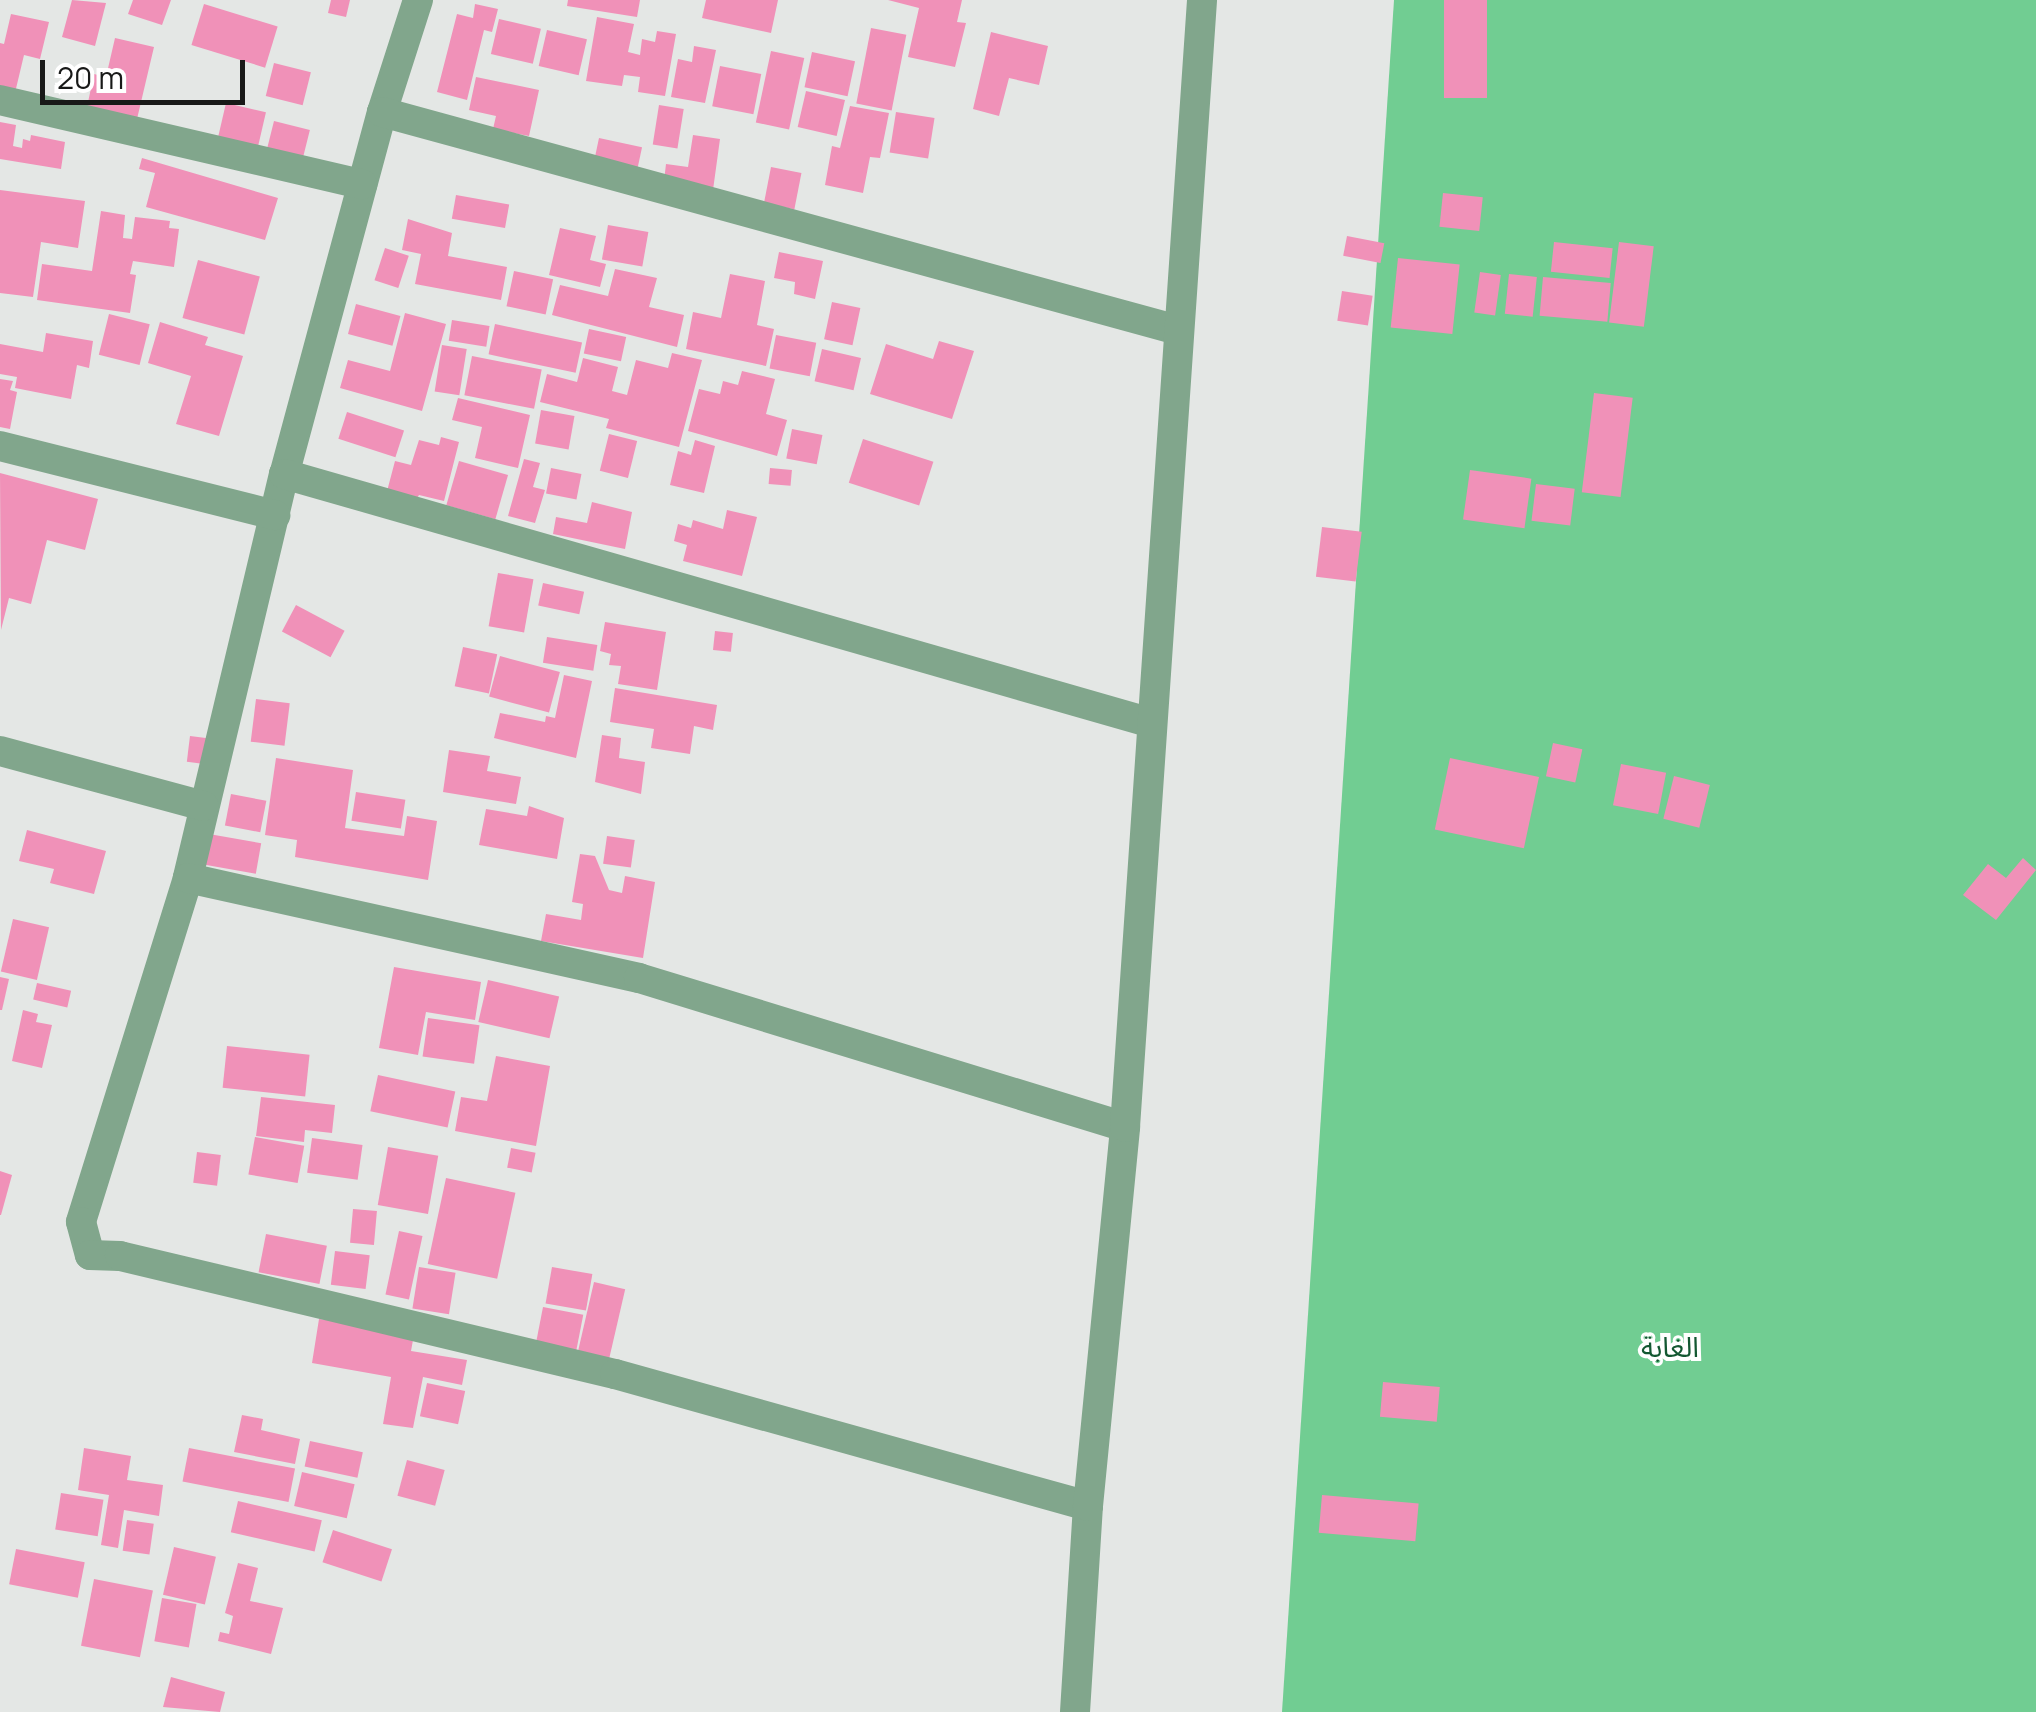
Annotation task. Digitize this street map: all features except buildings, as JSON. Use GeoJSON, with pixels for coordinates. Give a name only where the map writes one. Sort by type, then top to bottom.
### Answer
{"type":"FeatureCollection","features":[{"type":"Feature","properties":{"kind":"street"},"geometry":{"type":"LineString","coordinates":[[418,0],[382,112],[284,474],[188,878],[81,1222],[90,1255],[120,1256],[615,1374],[1088,1506]]}},
{"type":"Feature","properties":{"kind":"street"},"geometry":{"type":"LineString","coordinates":[[1075,1712],[1088,1506],[1124,1127],[1202,0]]}},
{"type":"Feature","properties":{"kind":"street"},"geometry":{"type":"LineString","coordinates":[[0,100],[362,184]]}},
{"type":"Feature","properties":{"kind":"street"},"geometry":{"type":"LineString","coordinates":[[382,112],[1178,330]]}},
{"type":"Feature","properties":{"kind":"street"},"geometry":{"type":"LineString","coordinates":[[0,446],[275,514]]}},
{"type":"Feature","properties":{"kind":"street"},"geometry":{"type":"LineString","coordinates":[[284,474],[1152,724]]}},
{"type":"Feature","properties":{"kind":"street"},"geometry":{"type":"LineString","coordinates":[[0,751],[204,806]]}},
{"type":"Feature","properties":{"kind":"street"},"geometry":{"type":"LineString","coordinates":[[188,878],[639,978],[1124,1127]]}},
{"type":"Feature","properties":{"kind":"green space","name":"الغابة"},"geometry":{"type":"Polygon","coordinates":[[[1394,0],[2036,0],[2036,1712],[1282,1712],[1394,0]]]}}]}
